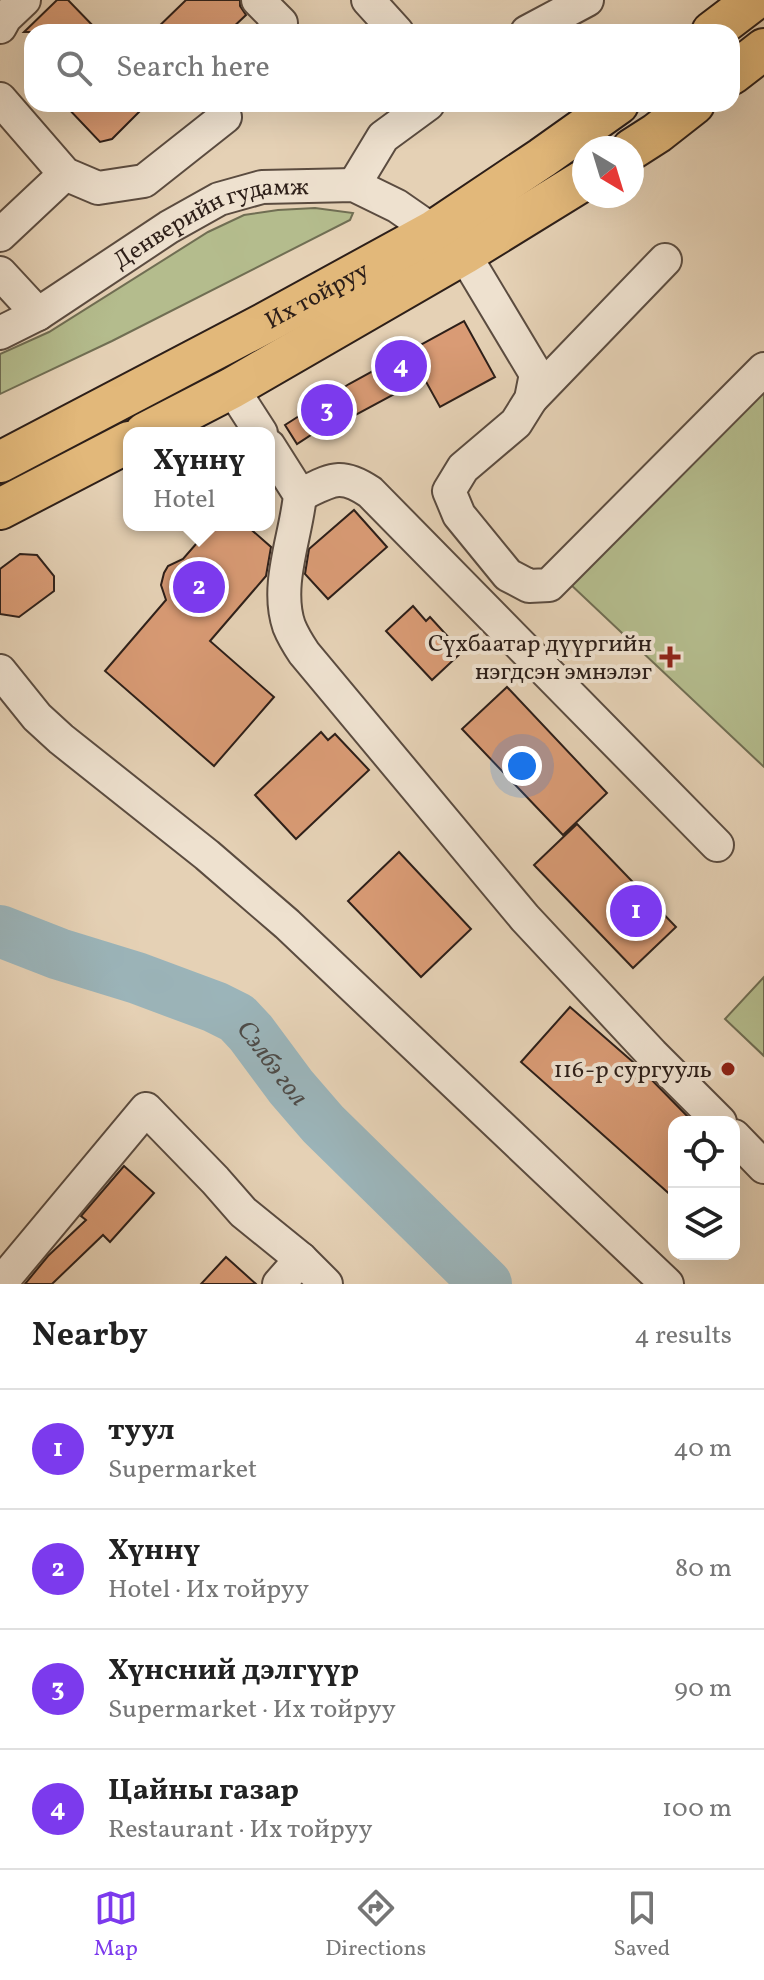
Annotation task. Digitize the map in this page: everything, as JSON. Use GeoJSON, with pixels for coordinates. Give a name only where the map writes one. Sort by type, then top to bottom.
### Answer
{"type":"FeatureCollection","features":[{"type":"Feature","properties":{"kind":"main road"},"geometry":{"type":"LineString","coordinates":[[722,24],[754,0]]}},
{"type":"Feature","properties":{"kind":"main road"},"geometry":{"type":"LineString","coordinates":[[740,68],[764,49]]}},
{"type":"Feature","properties":{"kind":"main road","name":"Их тойруу"},"geometry":{"type":"LineString","coordinates":[[157,427],[232,388],[449,243],[542,158],[607,112]]}},
{"type":"Feature","properties":{"kind":"main road"},"geometry":{"type":"LineString","coordinates":[[644,141],[684,112]]}},
{"type":"Feature","properties":{"kind":"main road","name":"Их тойруу"},"geometry":{"type":"LineString","coordinates":[[0,462],[267,322],[572,186]]}},
{"type":"Feature","properties":{"kind":"main road"},"geometry":{"type":"LineString","coordinates":[[0,509],[123,445]]}},
{"type":"Feature","properties":{"kind":"street"},"geometry":{"type":"LineString","coordinates":[[0,27],[24,0]]}},
{"type":"Feature","properties":{"kind":"street"},"geometry":{"type":"LineString","coordinates":[[258,0],[280,24]]}},
{"type":"Feature","properties":{"kind":"street"},"geometry":{"type":"LineString","coordinates":[[368,0],[390,24]]}},
{"type":"Feature","properties":{"kind":"street"},"geometry":{"type":"LineString","coordinates":[[528,24],[550,0]]}},
{"type":"Feature","properties":{"kind":"street"},"geometry":{"type":"LineString","coordinates":[[542,24],[587,0]]}},
{"type":"Feature","properties":{"kind":"street"},"geometry":{"type":"LineString","coordinates":[[0,99],[65,174],[98,188],[144,181],[225,117],[223,112]]}},
{"type":"Feature","properties":{"kind":"street"},"geometry":{"type":"LineString","coordinates":[[354,185],[383,137],[417,112]]}},
{"type":"Feature","properties":{"kind":"street"},"geometry":{"type":"LineString","coordinates":[[0,235],[65,174]]}},
{"type":"Feature","properties":{"kind":"street","name":"Денверийн гудамж"},"geometry":{"type":"LineString","coordinates":[[0,333],[38,314],[169,227],[219,199],[262,187],[354,185],[397,206],[449,243]]}},
{"type":"Feature","properties":{"kind":"street"},"geometry":{"type":"LineString","coordinates":[[449,243],[536,374],[531,399]]}},
{"type":"Feature","properties":{"kind":"street"},"geometry":{"type":"LineString","coordinates":[[665,260],[531,399],[516,423],[463,468],[449,491],[459,515],[508,575],[529,586],[549,585],[764,369]]}},
{"type":"Feature","properties":{"kind":"street"},"geometry":{"type":"LineString","coordinates":[[0,273],[38,314]]}},
{"type":"Feature","properties":{"kind":"street"},"geometry":{"type":"LineString","coordinates":[[232,388],[257,427]]}},
{"type":"Feature","properties":{"kind":"street"},"geometry":{"type":"LineString","coordinates":[[275,455],[300,495],[285,607],[288,623],[304,653],[525,918],[714,1116]]}},
{"type":"Feature","properties":{"kind":"street"},"geometry":{"type":"LineString","coordinates":[[300,495],[333,480],[345,479],[358,483],[370,492],[717,845]]}},
{"type":"Feature","properties":{"kind":"street"},"geometry":{"type":"LineString","coordinates":[[0,671],[37,717],[287,924],[667,1284]]}},
{"type":"Feature","properties":{"kind":"street"},"geometry":{"type":"LineString","coordinates":[[0,1284],[146,1109],[243,1212],[301,1259],[326,1284]]}},
{"type":"Feature","properties":{"kind":"street"},"geometry":{"type":"LineString","coordinates":[[740,1142],[764,1167]]}},
{"type":"Feature","properties":{"kind":"street"},"geometry":{"type":"LineString","coordinates":[[279,1284],[301,1259]]}},
{"type":"Feature","properties":{"kind":"green space"},"geometry":{"type":"Polygon","coordinates":[[[315,208],[353,213],[350,220],[0,394],[0,354],[49,332],[208,232],[244,215],[315,208]]]}},
{"type":"Feature","properties":{"kind":"green space"},"geometry":{"type":"Polygon","coordinates":[[[764,353],[764,767],[551,566],[764,353]]]}},
{"type":"Feature","properties":{"kind":"green space"},"geometry":{"type":"Polygon","coordinates":[[[764,977],[764,1056],[725,1019],[764,977]]]}},
{"type":"Feature","properties":{"kind":"building"},"geometry":{"type":"Polygon","coordinates":[[[57,0],[68,0],[91,24],[32,24],[57,0]]]}},
{"type":"Feature","properties":{"kind":"building"},"geometry":{"type":"Polygon","coordinates":[[[186,0],[240,0],[246,15],[236,24],[161,24],[186,0]]]}},
{"type":"Feature","properties":{"kind":"building"},"geometry":{"type":"Polygon","coordinates":[[[72,112],[139,112],[112,139],[100,142],[72,112]]]}},
{"type":"Feature","properties":{"kind":"building"},"geometry":{"type":"Polygon","coordinates":[[[464,321],[495,377],[440,407],[424,378],[337,425],[334,420],[297,444],[285,425],[349,384],[464,321]]]}},
{"type":"Feature","properties":{"kind":"building"},"geometry":{"type":"Polygon","coordinates":[[[354,510],[387,547],[328,599],[305,574],[309,549],[354,510]]]}},
{"type":"Feature","properties":{"kind":"building"},"geometry":{"type":"Polygon","coordinates":[[[203,531],[253,531],[271,547],[266,576],[210,641],[274,697],[214,766],[105,671],[166,600],[161,585],[168,566],[183,559],[203,536],[203,531]]]}},
{"type":"Feature","properties":{"kind":"building"},"geometry":{"type":"Polygon","coordinates":[[[20,554],[37,555],[54,576],[54,591],[19,617],[0,614],[0,569],[20,554]]]}},
{"type":"Feature","properties":{"kind":"building"},"geometry":{"type":"Polygon","coordinates":[[[413,606],[426,621],[430,617],[462,652],[432,680],[386,631],[413,606]]]}},
{"type":"Feature","properties":{"kind":"building"},"geometry":{"type":"Polygon","coordinates":[[[507,687],[607,793],[563,835],[462,729],[507,687]]]}},
{"type":"Feature","properties":{"kind":"building"},"geometry":{"type":"Polygon","coordinates":[[[321,732],[328,740],[335,734],[369,770],[296,839],[255,795],[321,732]]]}},
{"type":"Feature","properties":{"kind":"building"},"geometry":{"type":"Polygon","coordinates":[[[577,824],[676,927],[633,968],[534,865],[577,824]]]}},
{"type":"Feature","properties":{"kind":"building"},"geometry":{"type":"Polygon","coordinates":[[[399,852],[471,929],[421,977],[348,901],[399,852]]]}},
{"type":"Feature","properties":{"kind":"building"},"geometry":{"type":"Polygon","coordinates":[[[570,1007],[641,1069],[687,1116],[668,1116],[668,1193],[521,1062],[570,1007]]]}},
{"type":"Feature","properties":{"kind":"building"},"geometry":{"type":"Polygon","coordinates":[[[124,1166],[154,1193],[110,1242],[103,1235],[52,1284],[25,1284],[48,1256],[86,1220],[81,1216],[124,1166]]]}},
{"type":"Feature","properties":{"kind":"building"},"geometry":{"type":"Polygon","coordinates":[[[226,1257],[256,1284],[201,1284],[226,1257]]]}},
{"type":"Feature","properties":{"kind":"waterway","name":"Сэлбэ гол"},"geometry":{"type":"LineString","coordinates":[[0,931],[59,954],[137,978],[237,1018],[323,1124],[486,1284]]}},
{"type":"Feature","properties":{"kind":"place","name":"Цайны газар"},"geometry":{"type":"Point","coordinates":[401,366]}},
{"type":"Feature","properties":{"kind":"place","name":"Хүнсний дэлгүүр"},"geometry":{"type":"Point","coordinates":[327,410]}},
{"type":"Feature","properties":{"kind":"place","name":"Хүннү"},"geometry":{"type":"Point","coordinates":[199,587]}},
{"type":"Feature","properties":{"kind":"place","name":"Сүхбаатар дүүргийн нэгдсэн эмнэлэг"},"geometry":{"type":"Point","coordinates":[670,657]}},
{"type":"Feature","properties":{"kind":"place","name":"туул"},"geometry":{"type":"Point","coordinates":[636,911]}},
{"type":"Feature","properties":{"kind":"place","name":"116-р сургууль"},"geometry":{"type":"Point","coordinates":[728,1069]}}]}
